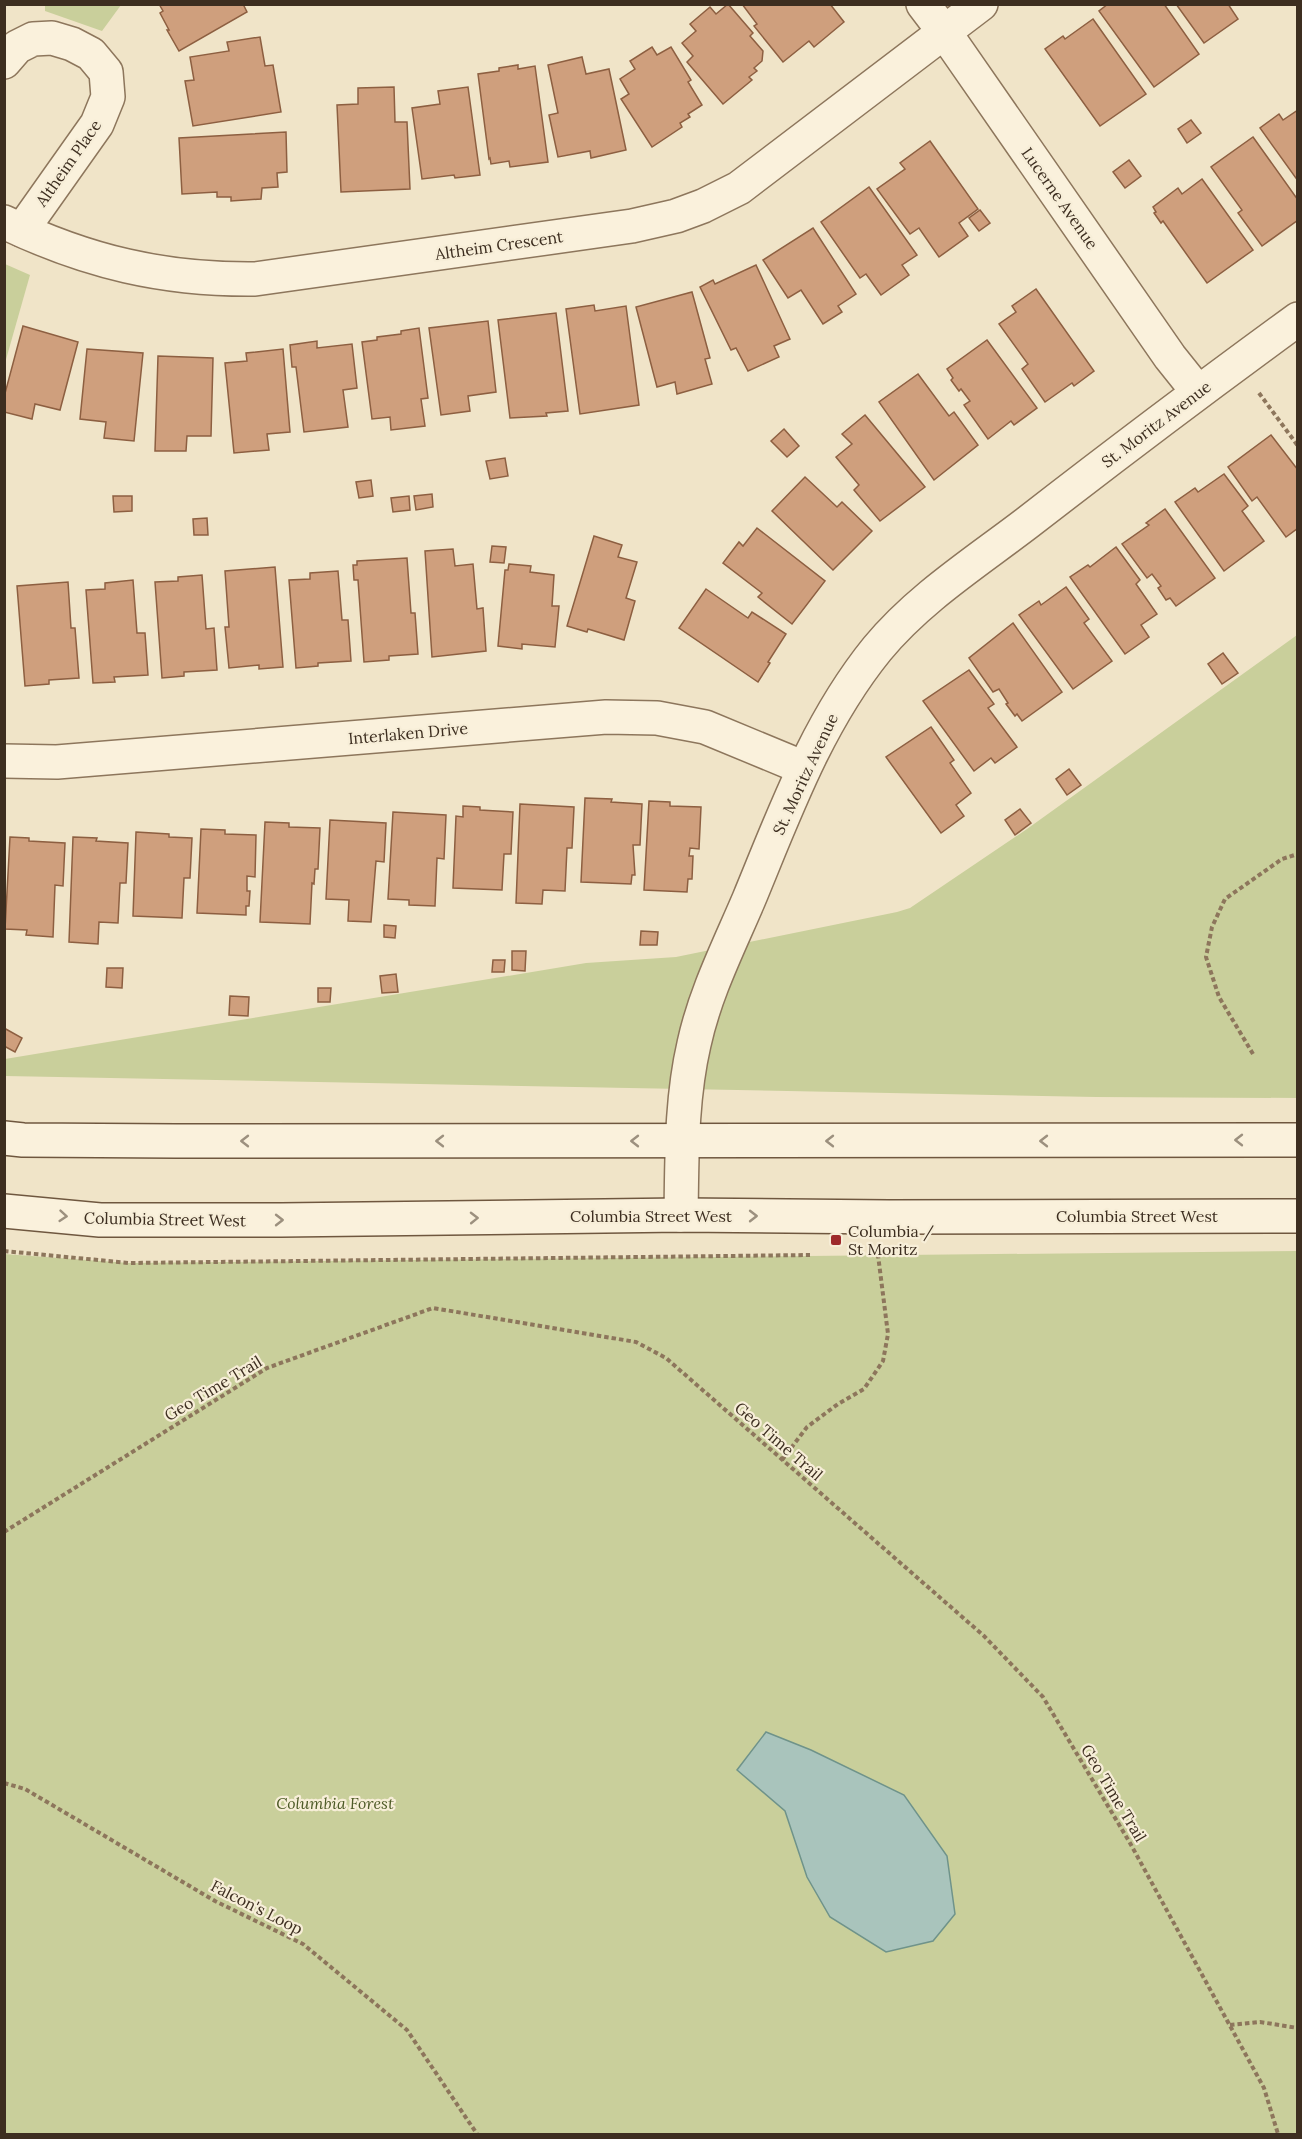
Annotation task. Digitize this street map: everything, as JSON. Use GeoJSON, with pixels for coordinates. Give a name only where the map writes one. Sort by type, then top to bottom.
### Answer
{"type":"FeatureCollection","features":[{"type":"Feature","properties":{"kind":"street","name":"Lucerne Avenue"},"geometry":{"type":"LineString","coordinates":[[923,4],[1170,357],[1198,392]]}},
{"type":"Feature","properties":{"kind":"street","name":"Altheim Crescent"},"geometry":{"type":"LineString","coordinates":[[13,226],[93,258],[142,270],[188,278],[255,279],[632,226],[676,216],[703,206],[739,188],[981,4]]}},
{"type":"Feature","properties":{"kind":"street","name":"Altheim Place"},"geometry":{"type":"LineString","coordinates":[[4,62],[17,47],[33,39],[52,38],[72,44],[91,54],[106,72],[108,97],[97,124],[13,226]]}},
{"type":"Feature","properties":{"kind":"street","name":"St. Moritz Avenue"},"geometry":{"type":"LineString","coordinates":[[681,1215],[682,1141],[686,1092],[694,1043],[710,992],[804,768],[840,700],[879,648],[924,602],[1198,392],[1298,319]]}},
{"type":"Feature","properties":{"kind":"street","name":"Interlaken Drive"},"geometry":{"type":"LineString","coordinates":[[4,762],[57,762],[606,717],[657,718],[705,727],[804,768]]}},
{"type":"Feature","properties":{"kind":"street"},"geometry":{"type":"LineString","coordinates":[[4,1138],[59,1141],[1298,1140]]}},
{"type":"Feature","properties":{"kind":"street","name":"Columbia Street West"},"geometry":{"type":"LineString","coordinates":[[4,1211],[100,1220],[681,1215],[1298,1216]]}},
{"type":"Feature","properties":{"kind":"path"},"geometry":{"type":"LineString","coordinates":[[1256,389],[1298,446]]}},
{"type":"Feature","properties":{"kind":"path"},"geometry":{"type":"LineString","coordinates":[[1253,1054],[1218,997],[1206,957],[1212,927],[1225,899],[1282,859],[1298,854]]}},
{"type":"Feature","properties":{"kind":"path"},"geometry":{"type":"LineString","coordinates":[[4,1251],[129,1263],[819,1255]]}},
{"type":"Feature","properties":{"kind":"path"},"geometry":{"type":"LineString","coordinates":[[866,1255],[890,1255]]}},
{"type":"Feature","properties":{"kind":"path"},"geometry":{"type":"LineString","coordinates":[[782,1460],[807,1427],[838,1404],[864,1389],[883,1361],[888,1334],[878,1255]]}},
{"type":"Feature","properties":{"kind":"path","name":"Geo Time Trail"},"geometry":{"type":"LineString","coordinates":[[4,1532],[267,1368],[433,1308],[636,1342],[666,1358],[984,1636],[1043,1697],[1130,1843],[1264,2088],[1278,2134]]}},
{"type":"Feature","properties":{"kind":"path","name":"Falcon's Loop"},"geometry":{"type":"LineString","coordinates":[[4,1783],[25,1789],[215,1900],[303,1944],[407,2030],[477,2134]]}},
{"type":"Feature","properties":{"kind":"path"},"geometry":{"type":"LineString","coordinates":[[1230,2025],[1260,2022],[1298,2028]]}},
{"type":"Feature","properties":{"kind":"green space"},"geometry":{"type":"Polygon","coordinates":[[[45,4],[121,5],[102,31],[45,11],[45,4]]]}},
{"type":"Feature","properties":{"kind":"green space"},"geometry":{"type":"Polygon","coordinates":[[[5,264],[30,275],[5,363],[5,264]]]}},
{"type":"Feature","properties":{"kind":"green space"},"geometry":{"type":"Polygon","coordinates":[[[1297,635],[1297,1098],[1096,1097],[5,1076],[5,1059],[586,963],[676,957],[910,908],[1027,829],[1297,635]]]}},
{"type":"Feature","properties":{"kind":"green space","name":"Columbia Forest"},"geometry":{"type":"Polygon","coordinates":[[[1297,1251],[1297,2134],[5,2134],[4,1254],[129,1263],[1297,1251]]]}},
{"type":"Feature","properties":{"kind":"water"},"geometry":{"type":"Polygon","coordinates":[[[766,1732],[811,1750],[904,1795],[947,1856],[955,1914],[933,1941],[886,1952],[830,1917],[807,1877],[785,1811],[737,1770],[766,1732]]]}},
{"type":"Feature","properties":{"kind":"building"},"geometry":{"type":"Polygon","coordinates":[[[159,4],[243,4],[247,12],[179,51],[167,30],[169,30],[160,13],[163,11],[159,4]]]}},
{"type":"Feature","properties":{"kind":"building"},"geometry":{"type":"Polygon","coordinates":[[[728,4],[753,33],[750,36],[763,51],[762,61],[754,68],[757,71],[749,77],[752,80],[723,104],[687,62],[693,56],[682,43],[696,31],[690,24],[710,7],[716,14],[728,4]]]}},
{"type":"Feature","properties":{"kind":"building"},"geometry":{"type":"Polygon","coordinates":[[[742,4],[830,4],[844,22],[814,47],[809,41],[783,62],[754,26],[757,24],[742,4]]]}},
{"type":"Feature","properties":{"kind":"building"},"geometry":{"type":"Polygon","coordinates":[[[1108,4],[1164,4],[1199,54],[1154,87],[1099,11],[1108,4]]]}},
{"type":"Feature","properties":{"kind":"building"},"geometry":{"type":"Polygon","coordinates":[[[1176,4],[1228,4],[1238,19],[1204,43],[1176,4]]]}},
{"type":"Feature","properties":{"kind":"building"},"geometry":{"type":"Polygon","coordinates":[[[1093,19],[1146,94],[1100,126],[1045,49],[1063,36],[1065,39],[1093,19]]]}},
{"type":"Feature","properties":{"kind":"building"},"geometry":{"type":"Polygon","coordinates":[[[260,37],[265,66],[273,65],[281,112],[193,126],[185,81],[194,80],[190,57],[229,51],[227,42],[260,37]]]}},
{"type":"Feature","properties":{"kind":"building"},"geometry":{"type":"Polygon","coordinates":[[[652,47],[657,55],[671,47],[691,80],[688,82],[702,105],[688,114],[690,117],[680,123],[682,127],[652,147],[621,99],[629,94],[620,79],[635,69],[630,61],[652,47]]]}},
{"type":"Feature","properties":{"kind":"building"},"geometry":{"type":"Polygon","coordinates":[[[582,57],[586,74],[609,69],[626,150],[591,158],[590,151],[558,157],[549,115],[558,113],[548,65],[582,57]]]}},
{"type":"Feature","properties":{"kind":"building"},"geometry":{"type":"Polygon","coordinates":[[[518,65],[518,69],[535,66],[548,162],[510,167],[509,161],[491,164],[478,74],[518,65]]]}},
{"type":"Feature","properties":{"kind":"building"},"geometry":{"type":"Polygon","coordinates":[[[394,87],[395,122],[407,122],[410,189],[341,192],[337,105],[358,104],[358,88],[394,87]]]}},
{"type":"Feature","properties":{"kind":"building"},"geometry":{"type":"Polygon","coordinates":[[[468,87],[480,175],[422,179],[412,108],[440,104],[438,91],[468,87]]]}},
{"type":"Feature","properties":{"kind":"building"},"geometry":{"type":"Polygon","coordinates":[[[1298,110],[1298,181],[1260,128],[1279,114],[1283,120],[1298,110]]]}},
{"type":"Feature","properties":{"kind":"building"},"geometry":{"type":"Polygon","coordinates":[[[1191,120],[1201,133],[1187,143],[1178,129],[1191,120]]]}},
{"type":"Feature","properties":{"kind":"building"},"geometry":{"type":"Polygon","coordinates":[[[286,132],[287,172],[277,173],[278,187],[262,188],[261,199],[231,201],[231,197],[217,197],[217,192],[182,194],[179,138],[286,132]]]}},
{"type":"Feature","properties":{"kind":"building"},"geometry":{"type":"Polygon","coordinates":[[[1253,137],[1298,200],[1298,220],[1262,246],[1238,213],[1242,210],[1211,167],[1253,137]]]}},
{"type":"Feature","properties":{"kind":"building"},"geometry":{"type":"Polygon","coordinates":[[[930,141],[978,209],[959,223],[968,236],[939,257],[919,228],[910,234],[877,189],[905,169],[900,163],[930,141]]]}},
{"type":"Feature","properties":{"kind":"building"},"geometry":{"type":"Polygon","coordinates":[[[1129,160],[1141,176],[1125,188],[1113,172],[1129,160]]]}},
{"type":"Feature","properties":{"kind":"building"},"geometry":{"type":"Polygon","coordinates":[[[1202,179],[1253,250],[1207,283],[1163,221],[1161,223],[1153,207],[1178,188],[1182,194],[1202,179]]]}},
{"type":"Feature","properties":{"kind":"building"},"geometry":{"type":"Polygon","coordinates":[[[869,187],[917,255],[902,265],[909,275],[881,295],[866,274],[860,278],[821,222],[869,187]]]}},
{"type":"Feature","properties":{"kind":"building"},"geometry":{"type":"Polygon","coordinates":[[[980,210],[990,223],[979,231],[969,218],[980,210]]]}},
{"type":"Feature","properties":{"kind":"building"},"geometry":{"type":"Polygon","coordinates":[[[813,228],[856,294],[838,306],[842,312],[823,324],[801,290],[788,298],[763,260],[813,228]]]}},
{"type":"Feature","properties":{"kind":"building"},"geometry":{"type":"Polygon","coordinates":[[[756,265],[790,339],[774,346],[779,357],[748,371],[736,348],[731,350],[700,287],[713,280],[715,284],[756,265]]]}},
{"type":"Feature","properties":{"kind":"building"},"geometry":{"type":"Polygon","coordinates":[[[1036,289],[1094,371],[1074,386],[1072,383],[1045,402],[1022,369],[1028,364],[999,324],[1016,312],[1012,306],[1036,289]]]}},
{"type":"Feature","properties":{"kind":"building"},"geometry":{"type":"Polygon","coordinates":[[[692,292],[710,358],[705,359],[712,384],[677,394],[675,382],[657,387],[636,307],[692,292]]]}},
{"type":"Feature","properties":{"kind":"building"},"geometry":{"type":"Polygon","coordinates":[[[594,305],[595,311],[626,306],[639,405],[580,414],[566,309],[594,305]]]}},
{"type":"Feature","properties":{"kind":"building"},"geometry":{"type":"Polygon","coordinates":[[[556,313],[568,411],[546,413],[547,416],[510,418],[498,320],[556,313]]]}},
{"type":"Feature","properties":{"kind":"building"},"geometry":{"type":"Polygon","coordinates":[[[488,321],[496,392],[468,396],[470,411],[441,415],[429,328],[488,321]]]}},
{"type":"Feature","properties":{"kind":"building"},"geometry":{"type":"Polygon","coordinates":[[[23,326],[78,342],[60,410],[35,404],[32,419],[4,412],[4,397],[23,326]]]}},
{"type":"Feature","properties":{"kind":"building"},"geometry":{"type":"Polygon","coordinates":[[[419,328],[428,398],[421,399],[425,426],[391,430],[390,417],[372,419],[362,342],[419,328]]]}},
{"type":"Feature","properties":{"kind":"building"},"geometry":{"type":"Polygon","coordinates":[[[987,340],[1037,408],[1014,425],[1011,421],[988,439],[964,405],[970,401],[951,380],[953,378],[947,369],[987,340]]]}},
{"type":"Feature","properties":{"kind":"building"},"geometry":{"type":"Polygon","coordinates":[[[317,341],[317,348],[352,344],[357,388],[343,390],[348,427],[304,432],[296,367],[292,367],[290,345],[317,341]]]}},
{"type":"Feature","properties":{"kind":"building"},"geometry":{"type":"Polygon","coordinates":[[[87,349],[143,353],[134,441],[104,438],[106,422],[80,419],[87,349]]]}},
{"type":"Feature","properties":{"kind":"building"},"geometry":{"type":"Polygon","coordinates":[[[283,349],[290,432],[267,434],[269,450],[234,453],[225,363],[247,361],[246,353],[283,349]]]}},
{"type":"Feature","properties":{"kind":"building"},"geometry":{"type":"Polygon","coordinates":[[[158,356],[213,358],[211,436],[187,436],[186,451],[155,451],[158,356]]]}},
{"type":"Feature","properties":{"kind":"building"},"geometry":{"type":"Polygon","coordinates":[[[918,374],[949,416],[954,412],[978,445],[934,480],[879,402],[918,374]]]}},
{"type":"Feature","properties":{"kind":"building"},"geometry":{"type":"Polygon","coordinates":[[[865,415],[925,487],[880,521],[854,490],[859,485],[836,457],[852,444],[842,434],[865,415]]]}},
{"type":"Feature","properties":{"kind":"building"},"geometry":{"type":"Polygon","coordinates":[[[784,429],[799,446],[787,457],[771,441],[784,429]]]}},
{"type":"Feature","properties":{"kind":"building"},"geometry":{"type":"Polygon","coordinates":[[[1271,435],[1298,470],[1298,528],[1286,537],[1257,497],[1252,501],[1228,467],[1271,435]]]}},
{"type":"Feature","properties":{"kind":"building"},"geometry":{"type":"Polygon","coordinates":[[[505,458],[508,476],[490,479],[486,461],[505,458]]]}},
{"type":"Feature","properties":{"kind":"building"},"geometry":{"type":"Polygon","coordinates":[[[1224,474],[1248,506],[1242,511],[1264,541],[1224,571],[1175,502],[1195,488],[1198,492],[1224,474]]]}},
{"type":"Feature","properties":{"kind":"building"},"geometry":{"type":"Polygon","coordinates":[[[805,477],[837,507],[842,502],[872,531],[833,570],[772,511],[805,477]]]}},
{"type":"Feature","properties":{"kind":"building"},"geometry":{"type":"Polygon","coordinates":[[[371,480],[373,496],[359,498],[356,482],[371,480]]]}},
{"type":"Feature","properties":{"kind":"building"},"geometry":{"type":"Polygon","coordinates":[[[432,494],[433,507],[416,510],[414,496],[432,494]]]}},
{"type":"Feature","properties":{"kind":"building"},"geometry":{"type":"Polygon","coordinates":[[[113,496],[132,496],[132,511],[114,512],[113,496]]]}},
{"type":"Feature","properties":{"kind":"building"},"geometry":{"type":"Polygon","coordinates":[[[409,496],[410,510],[393,512],[391,498],[409,496]]]}},
{"type":"Feature","properties":{"kind":"building"},"geometry":{"type":"Polygon","coordinates":[[[1165,509],[1215,578],[1176,606],[1170,598],[1166,600],[1158,588],[1161,586],[1152,574],[1147,578],[1122,544],[1149,525],[1146,523],[1165,509]]]}},
{"type":"Feature","properties":{"kind":"building"},"geometry":{"type":"Polygon","coordinates":[[[207,518],[208,535],[194,535],[193,519],[207,518]]]}},
{"type":"Feature","properties":{"kind":"building"},"geometry":{"type":"Polygon","coordinates":[[[757,528],[825,581],[792,624],[758,597],[762,593],[723,563],[739,542],[743,546],[757,528]]]}},
{"type":"Feature","properties":{"kind":"building"},"geometry":{"type":"Polygon","coordinates":[[[594,536],[622,545],[618,557],[637,562],[626,598],[635,601],[624,640],[588,629],[587,632],[567,626],[594,536]]]}},
{"type":"Feature","properties":{"kind":"building"},"geometry":{"type":"Polygon","coordinates":[[[492,546],[506,547],[504,563],[490,562],[492,546]]]}},
{"type":"Feature","properties":{"kind":"building"},"geometry":{"type":"Polygon","coordinates":[[[1116,547],[1140,580],[1136,584],[1157,614],[1141,625],[1149,637],[1125,654],[1070,577],[1088,565],[1090,567],[1116,547]]]}},
{"type":"Feature","properties":{"kind":"building"},"geometry":{"type":"Polygon","coordinates":[[[453,549],[455,566],[473,564],[477,609],[483,608],[486,651],[432,657],[425,551],[453,549]]]}},
{"type":"Feature","properties":{"kind":"building"},"geometry":{"type":"Polygon","coordinates":[[[407,558],[411,613],[415,613],[418,654],[389,656],[389,660],[364,662],[358,580],[354,580],[353,565],[357,565],[357,561],[407,558]]]}},
{"type":"Feature","properties":{"kind":"building"},"geometry":{"type":"Polygon","coordinates":[[[509,564],[531,566],[530,572],[554,575],[552,606],[559,606],[555,647],[522,644],[522,649],[498,646],[505,570],[508,570],[509,564]]]}},
{"type":"Feature","properties":{"kind":"building"},"geometry":{"type":"Polygon","coordinates":[[[275,567],[283,667],[259,669],[259,665],[229,668],[225,627],[229,627],[225,571],[275,567]]]}},
{"type":"Feature","properties":{"kind":"building"},"geometry":{"type":"Polygon","coordinates":[[[338,571],[342,620],[348,620],[351,661],[318,663],[318,666],[296,668],[289,580],[310,579],[310,573],[338,571]]]}},
{"type":"Feature","properties":{"kind":"building"},"geometry":{"type":"Polygon","coordinates":[[[202,575],[206,629],[214,628],[217,670],[184,672],[184,676],[162,678],[155,582],[178,581],[178,577],[202,575]]]}},
{"type":"Feature","properties":{"kind":"building"},"geometry":{"type":"Polygon","coordinates":[[[133,580],[137,633],[145,633],[148,675],[114,677],[115,682],[93,683],[86,590],[105,589],[105,583],[133,580]]]}},
{"type":"Feature","properties":{"kind":"building"},"geometry":{"type":"Polygon","coordinates":[[[68,582],[71,628],[75,628],[79,678],[49,680],[49,684],[25,686],[17,586],[68,582]]]}},
{"type":"Feature","properties":{"kind":"building"},"geometry":{"type":"Polygon","coordinates":[[[1066,587],[1089,619],[1084,623],[1112,661],[1073,689],[1019,615],[1039,601],[1041,605],[1066,587]]]}},
{"type":"Feature","properties":{"kind":"building"},"geometry":{"type":"Polygon","coordinates":[[[706,589],[748,618],[752,612],[786,634],[758,682],[679,628],[706,589]]]}},
{"type":"Feature","properties":{"kind":"building"},"geometry":{"type":"Polygon","coordinates":[[[1013,623],[1062,692],[1022,721],[1006,704],[1008,703],[999,689],[993,692],[969,658],[1013,623]]]}},
{"type":"Feature","properties":{"kind":"building"},"geometry":{"type":"Polygon","coordinates":[[[1223,653],[1238,673],[1222,684],[1208,664],[1223,653]]]}},
{"type":"Feature","properties":{"kind":"building"},"geometry":{"type":"Polygon","coordinates":[[[969,670],[994,704],[988,708],[1017,747],[995,763],[991,758],[974,771],[923,701],[969,670]]]}},
{"type":"Feature","properties":{"kind":"building"},"geometry":{"type":"Polygon","coordinates":[[[931,727],[954,760],[950,763],[971,793],[956,805],[964,816],[941,833],[886,757],[931,727]]]}},
{"type":"Feature","properties":{"kind":"building"},"geometry":{"type":"Polygon","coordinates":[[[1069,769],[1081,785],[1067,795],[1056,779],[1069,769]]]}},
{"type":"Feature","properties":{"kind":"building"},"geometry":{"type":"Polygon","coordinates":[[[585,798],[612,799],[611,802],[642,804],[640,845],[633,845],[635,875],[632,875],[631,884],[581,882],[585,798]]]}},
{"type":"Feature","properties":{"kind":"building"},"geometry":{"type":"Polygon","coordinates":[[[649,801],[670,802],[670,806],[701,807],[699,849],[690,848],[689,856],[693,856],[692,879],[688,879],[687,892],[644,890],[649,801]]]}},
{"type":"Feature","properties":{"kind":"building"},"geometry":{"type":"Polygon","coordinates":[[[520,804],[574,807],[572,848],[567,848],[565,891],[543,890],[542,904],[516,903],[520,804]]]}},
{"type":"Feature","properties":{"kind":"building"},"geometry":{"type":"Polygon","coordinates":[[[463,806],[480,807],[480,810],[513,812],[511,854],[504,854],[502,890],[453,888],[456,816],[463,817],[463,806]]]}},
{"type":"Feature","properties":{"kind":"building"},"geometry":{"type":"Polygon","coordinates":[[[1020,809],[1031,823],[1015,835],[1005,820],[1020,809]]]}},
{"type":"Feature","properties":{"kind":"building"},"geometry":{"type":"Polygon","coordinates":[[[393,812],[446,815],[444,859],[437,858],[435,906],[409,905],[409,900],[388,899],[393,812]]]}},
{"type":"Feature","properties":{"kind":"building"},"geometry":{"type":"Polygon","coordinates":[[[330,820],[386,823],[384,862],[376,861],[371,922],[348,921],[349,900],[326,899],[330,820]]]}},
{"type":"Feature","properties":{"kind":"building"},"geometry":{"type":"Polygon","coordinates":[[[265,822],[289,823],[289,827],[320,828],[318,869],[315,869],[314,884],[312,883],[310,924],[260,922],[265,822]]]}},
{"type":"Feature","properties":{"kind":"building"},"geometry":{"type":"Polygon","coordinates":[[[201,829],[225,830],[225,834],[256,835],[255,877],[247,876],[247,891],[250,891],[246,915],[197,913],[201,829]]]}},
{"type":"Feature","properties":{"kind":"building"},"geometry":{"type":"Polygon","coordinates":[[[136,832],[192,838],[190,878],[184,878],[182,918],[133,916],[136,832]]]}},
{"type":"Feature","properties":{"kind":"building"},"geometry":{"type":"Polygon","coordinates":[[[10,837],[29,838],[29,841],[65,843],[63,886],[55,885],[53,937],[26,935],[27,930],[5,929],[10,837]]]}},
{"type":"Feature","properties":{"kind":"building"},"geometry":{"type":"Polygon","coordinates":[[[73,837],[128,843],[126,883],[120,883],[118,923],[99,922],[98,944],[69,942],[73,837]]]}},
{"type":"Feature","properties":{"kind":"building"},"geometry":{"type":"Polygon","coordinates":[[[384,925],[396,926],[395,938],[384,937],[384,925]]]}},
{"type":"Feature","properties":{"kind":"building"},"geometry":{"type":"Polygon","coordinates":[[[641,931],[658,932],[657,945],[640,945],[641,931]]]}},
{"type":"Feature","properties":{"kind":"building"},"geometry":{"type":"Polygon","coordinates":[[[512,951],[526,951],[525,971],[512,970],[512,951]]]}},
{"type":"Feature","properties":{"kind":"building"},"geometry":{"type":"Polygon","coordinates":[[[493,960],[505,960],[504,972],[492,972],[493,960]]]}},
{"type":"Feature","properties":{"kind":"building"},"geometry":{"type":"Polygon","coordinates":[[[107,968],[123,968],[122,988],[106,987],[107,968]]]}},
{"type":"Feature","properties":{"kind":"building"},"geometry":{"type":"Polygon","coordinates":[[[396,974],[398,992],[382,993],[380,976],[396,974]]]}},
{"type":"Feature","properties":{"kind":"building"},"geometry":{"type":"Polygon","coordinates":[[[318,988],[331,988],[330,1002],[318,1002],[318,988]]]}},
{"type":"Feature","properties":{"kind":"building"},"geometry":{"type":"Polygon","coordinates":[[[230,996],[249,997],[248,1016],[229,1015],[230,996]]]}},
{"type":"Feature","properties":{"kind":"building"},"geometry":{"type":"Polygon","coordinates":[[[4,1028],[22,1038],[15,1052],[4,1046],[4,1028]]]}},
{"type":"Feature","properties":{"kind":"place","name":"Columbia / St Moritz"},"geometry":{"type":"Point","coordinates":[836,1240]}}]}
